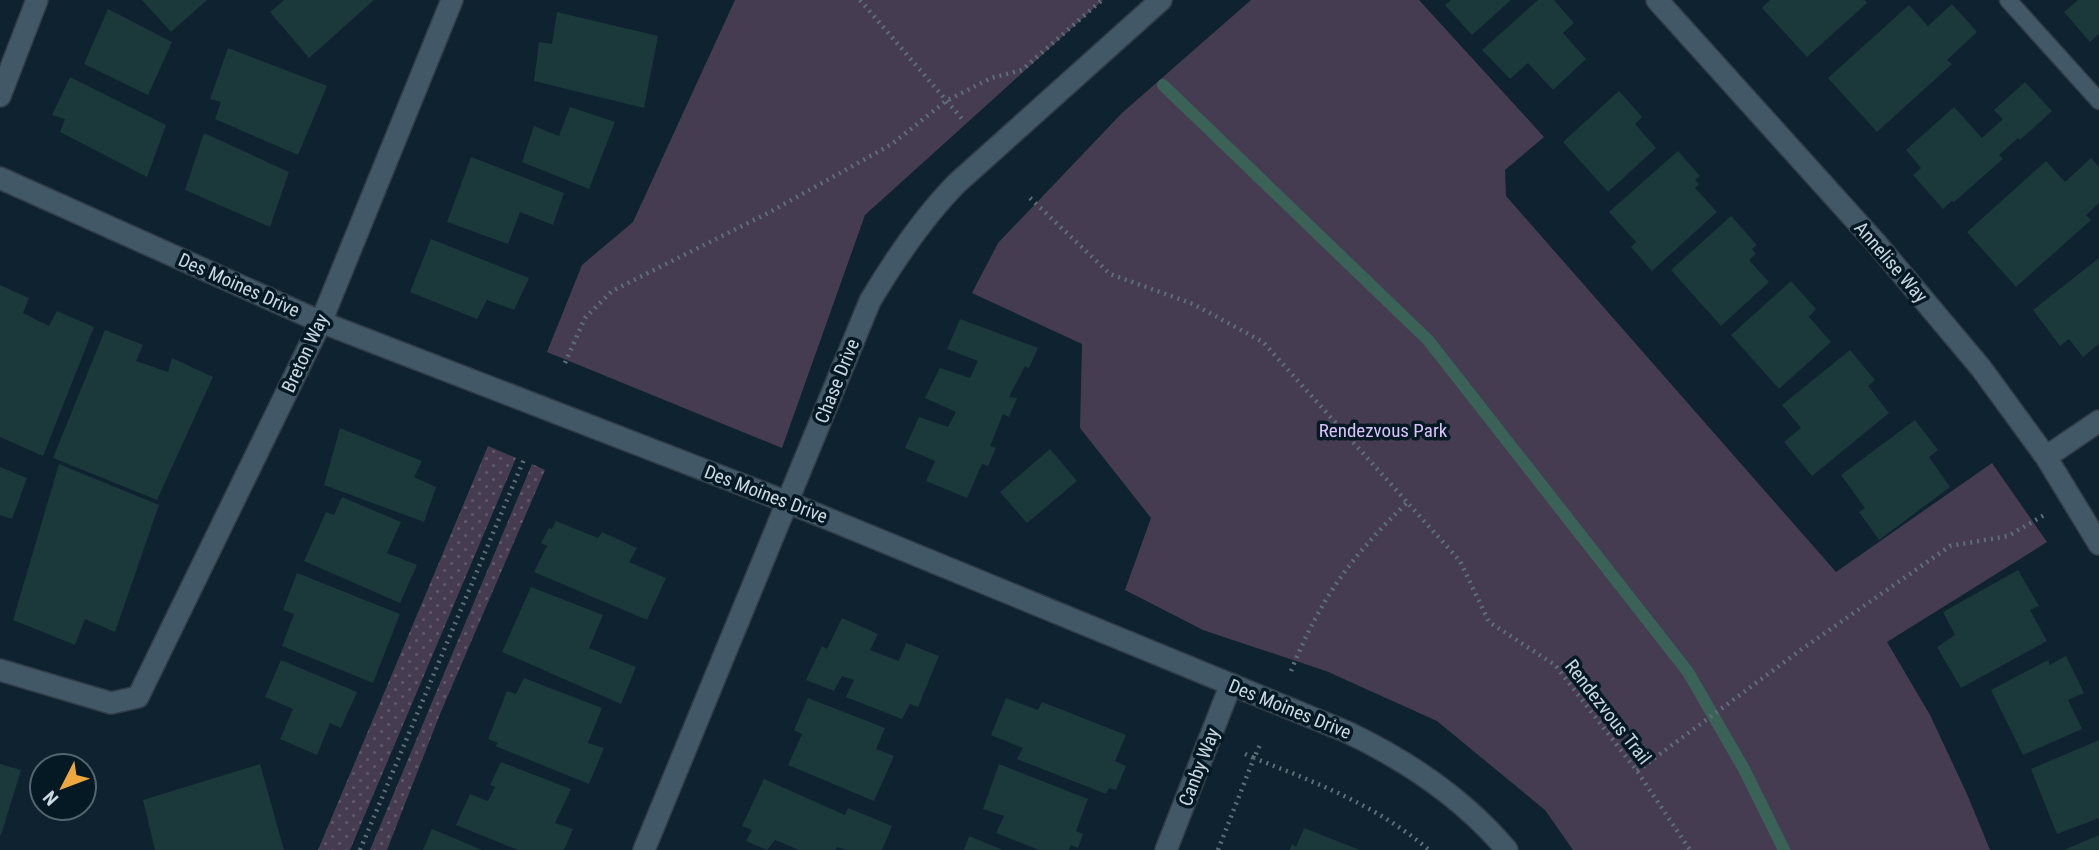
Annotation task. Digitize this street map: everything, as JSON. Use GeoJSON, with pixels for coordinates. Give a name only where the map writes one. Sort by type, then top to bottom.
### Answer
{"type":"FeatureCollection","features":[{"type":"Feature","properties":{"kind":"street"},"geometry":{"type":"LineString","coordinates":[[0,96],[37,0]]}},
{"type":"Feature","properties":{"kind":"street","name":"Breton Way"},"geometry":{"type":"LineString","coordinates":[[0,670],[111,703],[138,697],[321,322],[452,0]]}},
{"type":"Feature","properties":{"kind":"street","name":"Chase Drive"},"geometry":{"type":"LineString","coordinates":[[644,850],[870,301],[896,257],[936,205],[956,184],[1161,0]]}},
{"type":"Feature","properties":{"kind":"street","name":"Annelise Way"},"geometry":{"type":"LineString","coordinates":[[1657,0],[1876,243],[1981,368],[2046,457],[2099,544]]}},
{"type":"Feature","properties":{"kind":"street","name":"Des Moines Drive"},"geometry":{"type":"LineString","coordinates":[[0,178],[321,322],[787,502],[1383,748],[1438,783],[1488,827],[1507,850]]}},
{"type":"Feature","properties":{"kind":"street"},"geometry":{"type":"LineString","coordinates":[[2046,457],[2099,421]]}},
{"type":"Feature","properties":{"kind":"street","name":"Canby Way"},"geometry":{"type":"LineString","coordinates":[[1166,850],[1231,684]]}},
{"type":"Feature","properties":{"kind":"lane"},"geometry":{"type":"LineString","coordinates":[[2008,0],[2099,101]]}},
{"type":"Feature","properties":{"kind":"path"},"geometry":{"type":"LineString","coordinates":[[860,0],[963,120]]}},
{"type":"Feature","properties":{"kind":"path"},"geometry":{"type":"LineString","coordinates":[[565,363],[584,318],[612,291],[770,212],[892,144],[946,101],[991,78],[1022,70],[1102,0]]}},
{"type":"Feature","properties":{"kind":"path","name":"Rendezvous Trail"},"geometry":{"type":"LineString","coordinates":[[1030,198],[1110,274],[1193,304],[1263,342],[1460,561],[1489,622],[1555,664],[1637,771],[1690,850]]}},
{"type":"Feature","properties":{"kind":"path"},"geometry":{"type":"LineString","coordinates":[[360,850],[525,457]]}},
{"type":"Feature","properties":{"kind":"path"},"geometry":{"type":"LineString","coordinates":[[1291,671],[1307,630],[1342,573],[1363,547],[1408,502]]}},
{"type":"Feature","properties":{"kind":"path"},"geometry":{"type":"LineString","coordinates":[[1637,771],[1802,649],[1950,546],[2008,536],[2046,514]]}},
{"type":"Feature","properties":{"kind":"path"},"geometry":{"type":"LineString","coordinates":[[1218,850],[1260,745]]}},
{"type":"Feature","properties":{"kind":"path"},"geometry":{"type":"LineString","coordinates":[[1245,754],[1331,788],[1370,807],[1411,834],[1429,850]]}},
{"type":"Feature","properties":{"kind":"green space"},"geometry":{"type":"Polygon","coordinates":[[[735,0],[1103,0],[865,215],[782,448],[547,352],[582,265],[633,222],[735,0]]]}},
{"type":"Feature","properties":{"kind":"green space","name":"Rendezvous Park"},"geometry":{"type":"Polygon","coordinates":[[[1251,0],[1419,0],[1544,137],[1505,170],[1506,196],[1836,572],[1992,463],[2047,542],[1887,642],[1930,715],[1990,850],[1573,850],[1545,810],[1437,721],[1326,671],[1203,630],[1125,590],[1151,518],[1080,428],[1082,344],[972,293],[998,243],[1122,113],[1251,0]]]}},
{"type":"Feature","properties":{"kind":"green space"},"geometry":{"type":"Polygon","coordinates":[[[488,446],[516,458],[350,850],[318,850],[488,446]]]}},
{"type":"Feature","properties":{"kind":"green space"},"geometry":{"type":"Polygon","coordinates":[[[532,464],[545,470],[440,714],[387,850],[370,850],[532,464]]]}},
{"type":"Feature","properties":{"kind":"building"},"geometry":{"type":"Polygon","coordinates":[[[142,0],[207,0],[171,32],[142,0]]]}},
{"type":"Feature","properties":{"kind":"building"},"geometry":{"type":"Polygon","coordinates":[[[284,0],[374,0],[309,58],[270,12],[284,0]]]}},
{"type":"Feature","properties":{"kind":"building"},"geometry":{"type":"Polygon","coordinates":[[[1451,0],[1511,0],[1472,35],[1445,5],[1451,0]]]}},
{"type":"Feature","properties":{"kind":"building"},"geometry":{"type":"Polygon","coordinates":[[[1538,0],[1554,0],[1574,23],[1563,33],[1586,59],[1553,90],[1528,63],[1510,79],[1482,50],[1538,0]]]}},
{"type":"Feature","properties":{"kind":"building"},"geometry":{"type":"Polygon","coordinates":[[[1770,0],[1865,0],[1867,3],[1807,57],[1762,8],[1770,0]]]}},
{"type":"Feature","properties":{"kind":"building"},"geometry":{"type":"Polygon","coordinates":[[[2078,0],[2099,0],[2099,34],[2090,42],[2064,12],[2078,0]]]}},
{"type":"Feature","properties":{"kind":"building"},"geometry":{"type":"Polygon","coordinates":[[[1952,4],[1977,32],[1947,60],[1952,64],[1877,132],[1828,78],[1909,5],[1928,26],[1952,4]]]}},
{"type":"Feature","properties":{"kind":"building"},"geometry":{"type":"Polygon","coordinates":[[[108,9],[172,42],[148,95],[84,64],[108,9]]]}},
{"type":"Feature","properties":{"kind":"building"},"geometry":{"type":"Polygon","coordinates":[[[557,12],[658,36],[644,108],[534,81],[539,42],[552,44],[557,12]]]}},
{"type":"Feature","properties":{"kind":"building"},"geometry":{"type":"Polygon","coordinates":[[[228,48],[327,86],[298,155],[215,119],[221,102],[210,99],[228,48]]]}},
{"type":"Feature","properties":{"kind":"building"},"geometry":{"type":"Polygon","coordinates":[[[70,77],[166,125],[147,177],[60,132],[65,119],[52,115],[70,77]]]}},
{"type":"Feature","properties":{"kind":"building"},"geometry":{"type":"Polygon","coordinates":[[[2025,82],[2052,111],[1999,155],[2003,159],[1943,209],[1913,175],[1921,168],[1906,150],[1954,107],[1982,138],[2003,119],[1994,110],[2025,82]]]}},
{"type":"Feature","properties":{"kind":"building"},"geometry":{"type":"Polygon","coordinates":[[[1619,91],[1642,117],[1635,124],[1656,148],[1608,192],[1563,142],[1619,91]]]}},
{"type":"Feature","properties":{"kind":"building"},"geometry":{"type":"Polygon","coordinates":[[[570,107],[615,122],[589,189],[522,162],[534,126],[559,136],[570,107]]]}},
{"type":"Feature","properties":{"kind":"building"},"geometry":{"type":"Polygon","coordinates":[[[204,133],[289,172],[270,227],[185,190],[204,133]]]}},
{"type":"Feature","properties":{"kind":"building"},"geometry":{"type":"Polygon","coordinates":[[[1678,151],[1700,176],[1695,180],[1699,184],[1695,188],[1717,212],[1652,271],[1631,247],[1636,242],[1609,212],[1678,151]]]}},
{"type":"Feature","properties":{"kind":"building"},"geometry":{"type":"Polygon","coordinates":[[[471,157],[564,193],[553,225],[520,212],[508,244],[447,222],[471,157]]]}},
{"type":"Feature","properties":{"kind":"building"},"geometry":{"type":"Polygon","coordinates":[[[2091,158],[2099,167],[2099,203],[2086,215],[2091,220],[2016,287],[1967,232],[2046,161],[2065,182],[2091,158]]]}},
{"type":"Feature","properties":{"kind":"building"},"geometry":{"type":"Polygon","coordinates":[[[1731,216],[1757,245],[1752,249],[1756,254],[1749,260],[1769,282],[1721,326],[1671,270],[1731,216]]]}},
{"type":"Feature","properties":{"kind":"building"},"geometry":{"type":"Polygon","coordinates":[[[431,239],[529,278],[514,310],[487,300],[477,319],[410,292],[431,239]]]}},
{"type":"Feature","properties":{"kind":"building"},"geometry":{"type":"Polygon","coordinates":[[[2099,258],[2099,344],[2083,357],[2069,339],[2060,346],[2033,310],[2099,258]]]}},
{"type":"Feature","properties":{"kind":"building"},"geometry":{"type":"Polygon","coordinates":[[[1791,281],[1816,309],[1809,317],[1831,342],[1779,389],[1731,335],[1791,281]]]}},
{"type":"Feature","properties":{"kind":"building"},"geometry":{"type":"Polygon","coordinates":[[[0,285],[29,298],[23,313],[49,326],[57,311],[94,327],[43,456],[0,437],[0,285]]]}},
{"type":"Feature","properties":{"kind":"building"},"geometry":{"type":"Polygon","coordinates":[[[960,319],[1038,348],[1029,368],[1025,366],[1009,397],[1017,398],[1009,417],[1003,414],[990,446],[996,448],[988,466],[982,464],[967,498],[926,481],[935,461],[905,448],[919,417],[948,427],[956,412],[925,398],[940,368],[970,378],[978,361],[947,349],[960,319]]]}},
{"type":"Feature","properties":{"kind":"building"},"geometry":{"type":"Polygon","coordinates":[[[105,330],[143,345],[136,361],[168,372],[172,358],[213,377],[157,500],[53,458],[105,330]]]}},
{"type":"Feature","properties":{"kind":"building"},"geometry":{"type":"Polygon","coordinates":[[[1850,350],[1875,380],[1868,386],[1889,413],[1812,476],[1784,442],[1801,428],[1782,405],[1850,350]]]}},
{"type":"Feature","properties":{"kind":"building"},"geometry":{"type":"Polygon","coordinates":[[[1915,420],[1938,450],[1929,457],[1950,487],[1879,540],[1859,512],[1865,508],[1841,475],[1915,420]]]}},
{"type":"Feature","properties":{"kind":"building"},"geometry":{"type":"Polygon","coordinates":[[[340,428],[422,461],[414,477],[436,487],[424,522],[324,485],[340,428]]]}},
{"type":"Feature","properties":{"kind":"building"},"geometry":{"type":"Polygon","coordinates":[[[1050,449],[1077,481],[1027,523],[1000,492],[1050,449]]]}},
{"type":"Feature","properties":{"kind":"building"},"geometry":{"type":"Polygon","coordinates":[[[59,464],[159,505],[115,632],[85,619],[75,645],[13,620],[59,464]]]}},
{"type":"Feature","properties":{"kind":"building"},"geometry":{"type":"Polygon","coordinates":[[[0,467],[27,478],[12,519],[0,515],[0,467]]]}},
{"type":"Feature","properties":{"kind":"building"},"geometry":{"type":"Polygon","coordinates":[[[342,497],[401,522],[387,553],[417,565],[400,603],[304,561],[326,512],[334,515],[342,497]]]}},
{"type":"Feature","properties":{"kind":"building"},"geometry":{"type":"Polygon","coordinates":[[[556,521],[598,538],[602,532],[637,548],[629,562],[666,578],[647,620],[534,572],[547,546],[541,543],[556,521]]]}},
{"type":"Feature","properties":{"kind":"building"},"geometry":{"type":"Polygon","coordinates":[[[2018,570],[2039,606],[2030,610],[2047,641],[1961,688],[1937,647],[1955,635],[1943,612],[2018,570]]]}},
{"type":"Feature","properties":{"kind":"building"},"geometry":{"type":"Polygon","coordinates":[[[297,573],[400,614],[373,683],[282,646],[294,614],[283,610],[297,573]]]}},
{"type":"Feature","properties":{"kind":"building"},"geometry":{"type":"Polygon","coordinates":[[[531,587],[603,615],[589,648],[636,667],[621,704],[502,652],[531,587]]]}},
{"type":"Feature","properties":{"kind":"building"},"geometry":{"type":"Polygon","coordinates":[[[842,618],[878,634],[870,650],[899,661],[906,643],[939,656],[918,707],[910,704],[902,719],[846,697],[854,680],[842,676],[834,691],[806,680],[822,646],[827,649],[842,618]]]}},
{"type":"Feature","properties":{"kind":"building"},"geometry":{"type":"Polygon","coordinates":[[[2066,656],[2084,693],[2068,700],[2082,729],[2023,755],[1991,690],[2048,660],[2050,665],[2066,656]]]}},
{"type":"Feature","properties":{"kind":"building"},"geometry":{"type":"Polygon","coordinates":[[[281,660],[357,692],[341,728],[330,723],[317,755],[280,739],[293,709],[265,697],[281,660]]]}},
{"type":"Feature","properties":{"kind":"building"},"geometry":{"type":"Polygon","coordinates":[[[524,678],[602,708],[588,743],[604,748],[589,784],[495,746],[498,743],[488,739],[507,691],[516,694],[524,678]]]}},
{"type":"Feature","properties":{"kind":"building"},"geometry":{"type":"Polygon","coordinates":[[[808,698],[885,728],[876,749],[894,756],[874,801],[788,765],[802,734],[794,730],[808,698]]]}},
{"type":"Feature","properties":{"kind":"building"},"geometry":{"type":"Polygon","coordinates":[[[1006,698],[1038,710],[1042,702],[1126,735],[1115,761],[1126,766],[1116,790],[1109,788],[1106,794],[1017,759],[1023,748],[991,735],[1006,698]]]}},
{"type":"Feature","properties":{"kind":"building"},"geometry":{"type":"Polygon","coordinates":[[[2099,740],[2099,818],[2057,834],[2031,769],[2099,740]]]}},
{"type":"Feature","properties":{"kind":"building"},"geometry":{"type":"Polygon","coordinates":[[[501,762],[571,789],[555,823],[573,829],[564,850],[518,850],[456,825],[470,794],[488,801],[495,787],[490,785],[501,762]]]}},
{"type":"Feature","properties":{"kind":"building"},"geometry":{"type":"Polygon","coordinates":[[[0,764],[21,770],[1,835],[0,835],[0,764]]]}},
{"type":"Feature","properties":{"kind":"building"},"geometry":{"type":"Polygon","coordinates":[[[260,764],[284,850],[155,850],[143,800],[260,764]]]}},
{"type":"Feature","properties":{"kind":"building"},"geometry":{"type":"Polygon","coordinates":[[[999,764],[1088,799],[1076,831],[1083,834],[1078,848],[1071,845],[1069,850],[1039,850],[996,833],[1004,816],[983,809],[999,764]]]}},
{"type":"Feature","properties":{"kind":"building"},"geometry":{"type":"Polygon","coordinates":[[[764,779],[845,815],[848,808],[892,826],[882,850],[846,850],[837,847],[836,850],[799,850],[775,840],[767,850],[746,841],[752,830],[742,826],[764,779]]]}},
{"type":"Feature","properties":{"kind":"building"},"geometry":{"type":"Polygon","coordinates":[[[1304,828],[1360,850],[1290,850],[1292,844],[1296,847],[1304,828]]]}},
{"type":"Feature","properties":{"kind":"building"},"geometry":{"type":"Polygon","coordinates":[[[432,829],[482,850],[423,850],[432,829]]]}},
{"type":"Feature","properties":{"kind":"building"},"geometry":{"type":"Polygon","coordinates":[[[2099,835],[2099,850],[2064,850],[2099,835]]]}},
{"type":"Feature","properties":{"kind":"building"},"geometry":{"type":"Polygon","coordinates":[[[969,836],[1003,850],[964,850],[969,836]]]}},
{"type":"Feature","properties":{"kind":"waterway"},"geometry":{"type":"LineString","coordinates":[[1163,85],[1428,340],[1688,672],[1744,769],[1784,850]]}}]}
